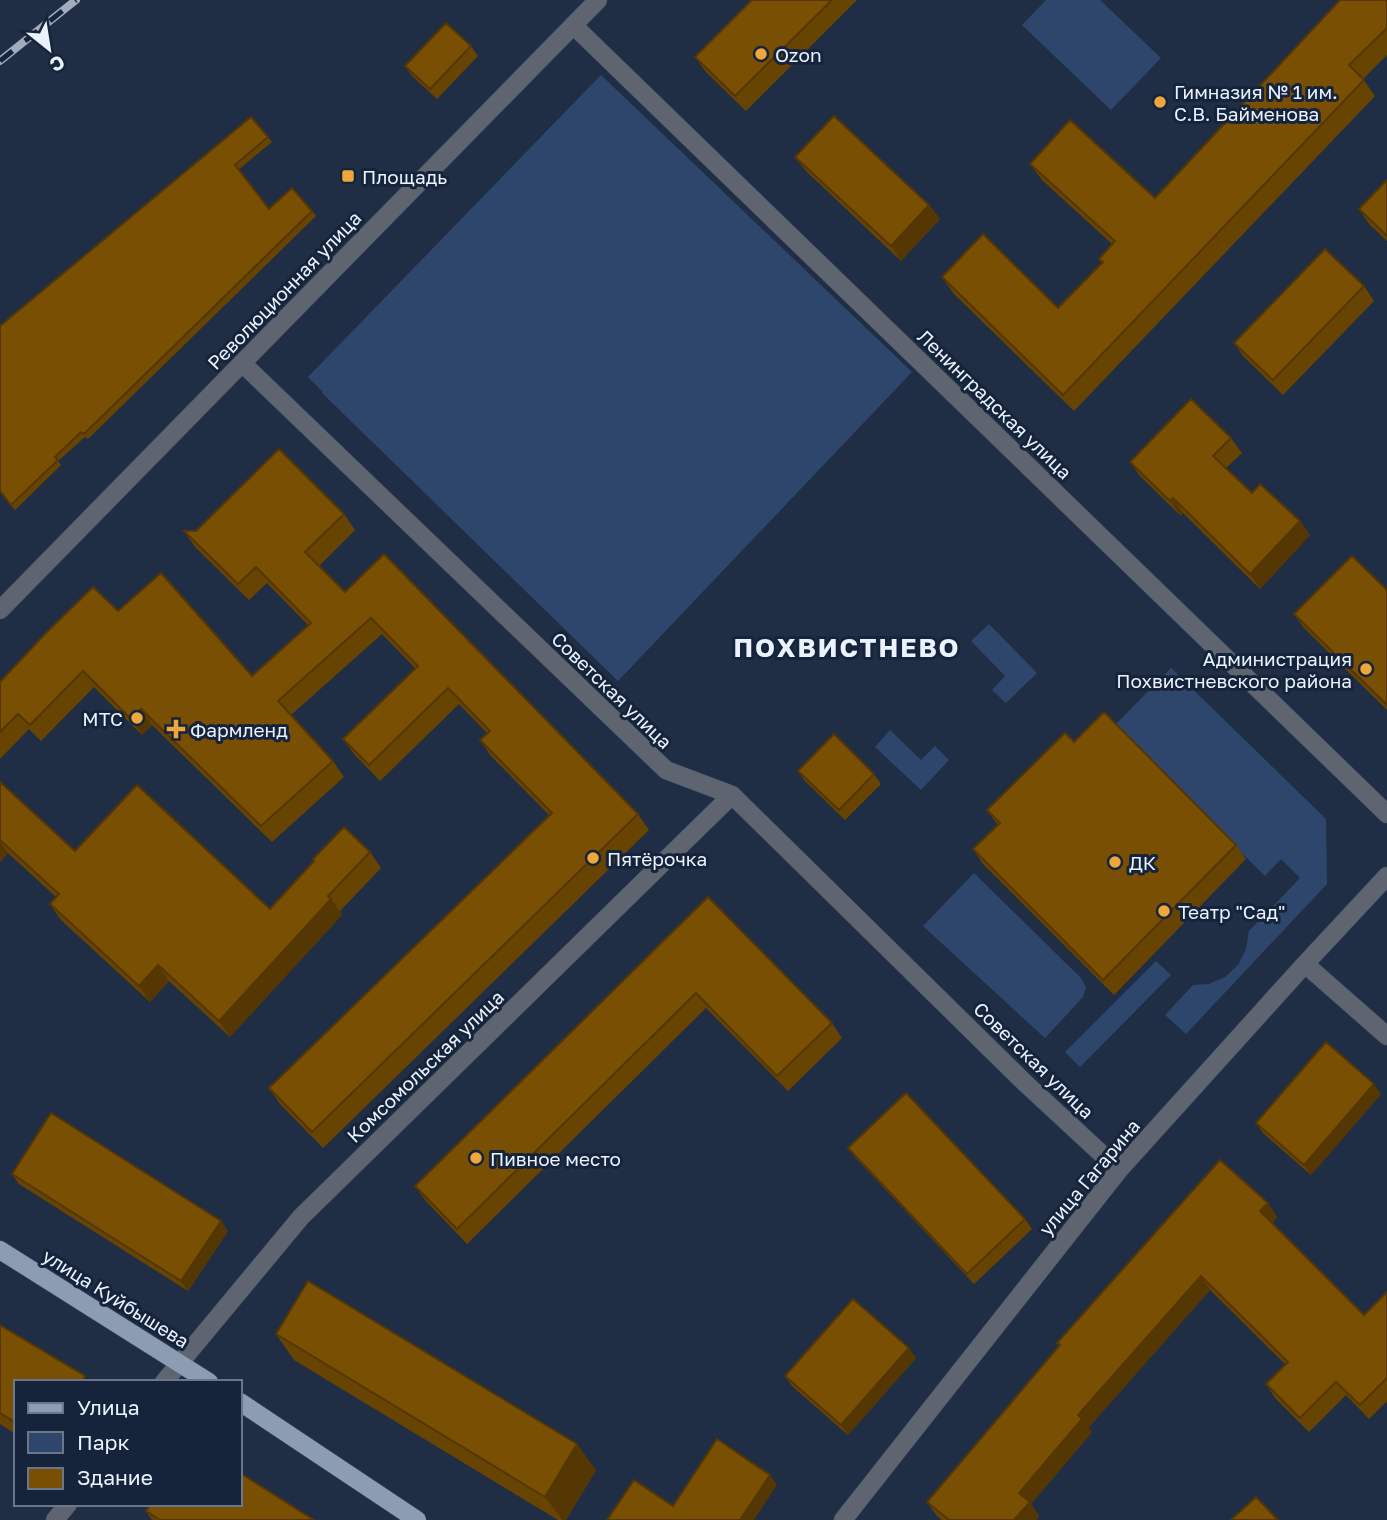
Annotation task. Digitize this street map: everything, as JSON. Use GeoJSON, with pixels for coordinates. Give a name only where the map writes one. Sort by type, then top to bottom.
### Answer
{"type":"FeatureCollection","features":[{"type":"Feature","properties":{"kind":"main road","name":"улица Куйбышева"},"geometry":{"type":"LineString","coordinates":[[0,1250],[206,1380]]}},
{"type":"Feature","properties":{"kind":"main road"},"geometry":{"type":"LineString","coordinates":[[242,1403],[418,1520]]}},
{"type":"Feature","properties":{"kind":"street","name":"Революционная улица"},"geometry":{"type":"LineString","coordinates":[[0,610],[598,0]]}},
{"type":"Feature","properties":{"kind":"street","name":"Ленинградская улица"},"geometry":{"type":"LineString","coordinates":[[573,25],[1387,814]]}},
{"type":"Feature","properties":{"kind":"street","name":"Советская улица"},"geometry":{"type":"LineString","coordinates":[[242,363],[666,770],[732,795],[1025,1083],[1119,1170]]}},
{"type":"Feature","properties":{"kind":"street","name":"Комсомольская улица"},"geometry":{"type":"LineString","coordinates":[[166,1380],[302,1217],[732,795]]}},
{"type":"Feature","properties":{"kind":"street","name":"улица Гагарина"},"geometry":{"type":"LineString","coordinates":[[843,1520],[1119,1170],[1387,876]]}},
{"type":"Feature","properties":{"kind":"street"},"geometry":{"type":"LineString","coordinates":[[1305,964],[1387,1036]]}},
{"type":"Feature","properties":{"kind":"street"},"geometry":{"type":"LineString","coordinates":[[55,1520],[66,1506]]}},
{"type":"Feature","properties":{"kind":"green space"},"geometry":{"type":"Polygon","coordinates":[[[1046,0],[1100,0],[1161,58],[1111,110],[1022,25],[1046,0]]]}},
{"type":"Feature","properties":{"kind":"green space"},"geometry":{"type":"Polygon","coordinates":[[[601,75],[912,372],[618,681],[308,377],[601,75]]]}},
{"type":"Feature","properties":{"kind":"green space"},"geometry":{"type":"Polygon","coordinates":[[[989,624],[1037,673],[1006,703],[992,690],[1005,676],[971,641],[989,624]]]}},
{"type":"Feature","properties":{"kind":"green space"},"geometry":{"type":"Polygon","coordinates":[[[1171,668],[1326,819],[1327,884],[1186,1034],[1165,1015],[1193,985],[1209,984],[1225,977],[1238,965],[1246,949],[1249,931],[1300,878],[1281,859],[1265,876],[1114,726],[1171,668]]]}},
{"type":"Feature","properties":{"kind":"green space"},"geometry":{"type":"Polygon","coordinates":[[[890,730],[921,760],[935,746],[949,760],[921,790],[875,747],[890,730]]]}},
{"type":"Feature","properties":{"kind":"green space"},"geometry":{"type":"Polygon","coordinates":[[[974,873],[1080,977],[1086,987],[1083,997],[1045,1038],[923,926],[974,873]]]}},
{"type":"Feature","properties":{"kind":"green space"},"geometry":{"type":"Polygon","coordinates":[[[1156,961],[1171,975],[1080,1067],[1065,1052],[1156,961]]]}},
{"type":"Feature","properties":{"kind":"building"},"geometry":{"type":"Polygon","coordinates":[[[752,0],[832,0],[735,96],[695,57],[752,0]]]}},
{"type":"Feature","properties":{"kind":"building"},"geometry":{"type":"Polygon","coordinates":[[[1340,0],[1387,0],[1387,28],[1349,65],[1364,80],[1063,395],[942,277],[983,234],[1058,308],[1103,262],[1099,259],[1115,241],[1030,164],[1070,120],[1155,198],[1340,0]]]}},
{"type":"Feature","properties":{"kind":"building"},"geometry":{"type":"Polygon","coordinates":[[[446,23],[471,46],[430,89],[405,66],[446,23]]]}},
{"type":"Feature","properties":{"kind":"building"},"geometry":{"type":"Polygon","coordinates":[[[834,116],[929,205],[891,246],[795,157],[834,116]]]}},
{"type":"Feature","properties":{"kind":"building"},"geometry":{"type":"Polygon","coordinates":[[[251,117],[268,137],[235,165],[269,209],[292,188],[312,211],[84,434],[81,432],[55,457],[58,460],[11,505],[0,491],[0,326],[251,117]]]}},
{"type":"Feature","properties":{"kind":"building"},"geometry":{"type":"Polygon","coordinates":[[[1387,180],[1387,236],[1359,209],[1387,180]]]}},
{"type":"Feature","properties":{"kind":"building"},"geometry":{"type":"Polygon","coordinates":[[[1325,249],[1364,286],[1273,380],[1234,343],[1325,249]]]}},
{"type":"Feature","properties":{"kind":"building"},"geometry":{"type":"Polygon","coordinates":[[[1191,399],[1231,438],[1213,456],[1252,493],[1260,484],[1300,521],[1250,574],[1173,498],[1170,501],[1130,462],[1191,399]]]}},
{"type":"Feature","properties":{"kind":"building"},"geometry":{"type":"Polygon","coordinates":[[[279,449],[344,514],[305,552],[345,592],[384,554],[638,814],[312,1132],[269,1088],[552,813],[480,740],[490,731],[448,688],[369,765],[343,739],[418,666],[371,618],[278,701],[333,761],[261,826],[141,709],[131,719],[83,671],[30,725],[18,714],[0,732],[0,682],[93,587],[118,611],[161,573],[252,676],[311,623],[256,567],[238,584],[184,531],[196,531],[279,449]]]}},
{"type":"Feature","properties":{"kind":"building","name":"Администрация Похвистневского района"},"geometry":{"type":"Polygon","coordinates":[[[1352,556],[1387,590],[1387,705],[1294,614],[1352,556]]]}},
{"type":"Feature","properties":{"kind":"building","name":"ДК"},"geometry":{"type":"Polygon","coordinates":[[[1104,712],[1236,845],[1103,980],[973,849],[1000,823],[987,810],[1065,733],[1074,742],[1104,712]]]}},
{"type":"Feature","properties":{"kind":"building"},"geometry":{"type":"Polygon","coordinates":[[[834,734],[874,774],[839,810],[798,771],[834,734]]]}},
{"type":"Feature","properties":{"kind":"building"},"geometry":{"type":"Polygon","coordinates":[[[0,782],[75,851],[137,785],[270,909],[344,827],[370,852],[328,896],[331,899],[219,1021],[158,965],[139,986],[50,904],[59,894],[0,840],[0,782]]]}},
{"type":"Feature","properties":{"kind":"building"},"geometry":{"type":"Polygon","coordinates":[[[708,897],[832,1023],[777,1076],[696,993],[457,1229],[415,1186],[708,897]]]}},
{"type":"Feature","properties":{"kind":"building"},"geometry":{"type":"Polygon","coordinates":[[[1326,1042],[1374,1084],[1304,1165],[1256,1123],[1326,1042]]]}},
{"type":"Feature","properties":{"kind":"building"},"geometry":{"type":"Polygon","coordinates":[[[906,1093],[1025,1219],[967,1274],[848,1148],[906,1093]]]}},
{"type":"Feature","properties":{"kind":"building"},"geometry":{"type":"Polygon","coordinates":[[[51,1113],[221,1221],[181,1281],[12,1174],[51,1113]]]}},
{"type":"Feature","properties":{"kind":"building"},"geometry":{"type":"Polygon","coordinates":[[[1220,1160],[1268,1203],[1260,1211],[1364,1315],[1387,1292],[1387,1378],[1360,1405],[1336,1382],[1300,1418],[1266,1384],[1288,1362],[1201,1276],[1078,1415],[1082,1419],[1019,1493],[1030,1502],[1014,1520],[949,1520],[927,1502],[1060,1345],[1057,1343],[1220,1160]]]}},
{"type":"Feature","properties":{"kind":"building"},"geometry":{"type":"Polygon","coordinates":[[[308,1281],[577,1444],[545,1497],[276,1334],[308,1281]]]}},
{"type":"Feature","properties":{"kind":"building"},"geometry":{"type":"Polygon","coordinates":[[[853,1299],[909,1348],[841,1425],[785,1376],[853,1299]]]}},
{"type":"Feature","properties":{"kind":"building"},"geometry":{"type":"Polygon","coordinates":[[[0,1325],[85,1376],[83,1380],[14,1380],[14,1422],[0,1413],[0,1325]]]}},
{"type":"Feature","properties":{"kind":"building"},"geometry":{"type":"Polygon","coordinates":[[[717,1439],[770,1475],[740,1520],[607,1520],[634,1480],[673,1506],[717,1439]]]}},
{"type":"Feature","properties":{"kind":"building"},"geometry":{"type":"Polygon","coordinates":[[[242,1474],[314,1520],[160,1520],[146,1511],[150,1506],[242,1506],[242,1474]]]}},
{"type":"Feature","properties":{"kind":"building"},"geometry":{"type":"Polygon","coordinates":[[[1256,1497],[1278,1520],[1231,1520],[1256,1497]]]}},
{"type":"Feature","properties":{"kind":"railway"},"geometry":{"type":"LineString","coordinates":[[0,61],[76,0]]}},
{"type":"Feature","properties":{"kind":"place","name":"Ozon"},"geometry":{"type":"Point","coordinates":[761,54]}},
{"type":"Feature","properties":{"kind":"place","name":"Гимназия № 1 им. С.В. Байменова"},"geometry":{"type":"Point","coordinates":[1160,102]}},
{"type":"Feature","properties":{"kind":"place","name":"Площадь"},"geometry":{"type":"Point","coordinates":[348,176]}},
{"type":"Feature","properties":{"kind":"place","name":"Администрация Похвистневского района"},"geometry":{"type":"Point","coordinates":[1366,669]}},
{"type":"Feature","properties":{"kind":"place","name":"МТС"},"geometry":{"type":"Point","coordinates":[137,718]}},
{"type":"Feature","properties":{"kind":"place","name":"Фармленд"},"geometry":{"type":"Point","coordinates":[176,729]}},
{"type":"Feature","properties":{"kind":"place","name":"Пятёрочка"},"geometry":{"type":"Point","coordinates":[593,858]}},
{"type":"Feature","properties":{"kind":"place","name":"ДК"},"geometry":{"type":"Point","coordinates":[1115,862]}},
{"type":"Feature","properties":{"kind":"place","name":"Театр \"Сад\""},"geometry":{"type":"Point","coordinates":[1164,911]}},
{"type":"Feature","properties":{"kind":"place","name":"Пивное место"},"geometry":{"type":"Point","coordinates":[476,1158]}},
{"type":"Feature","properties":{"kind":"district","name":"ПОХВИСТНЕВО"},"geometry":{"type":"Point","coordinates":[847,647]}}]}
